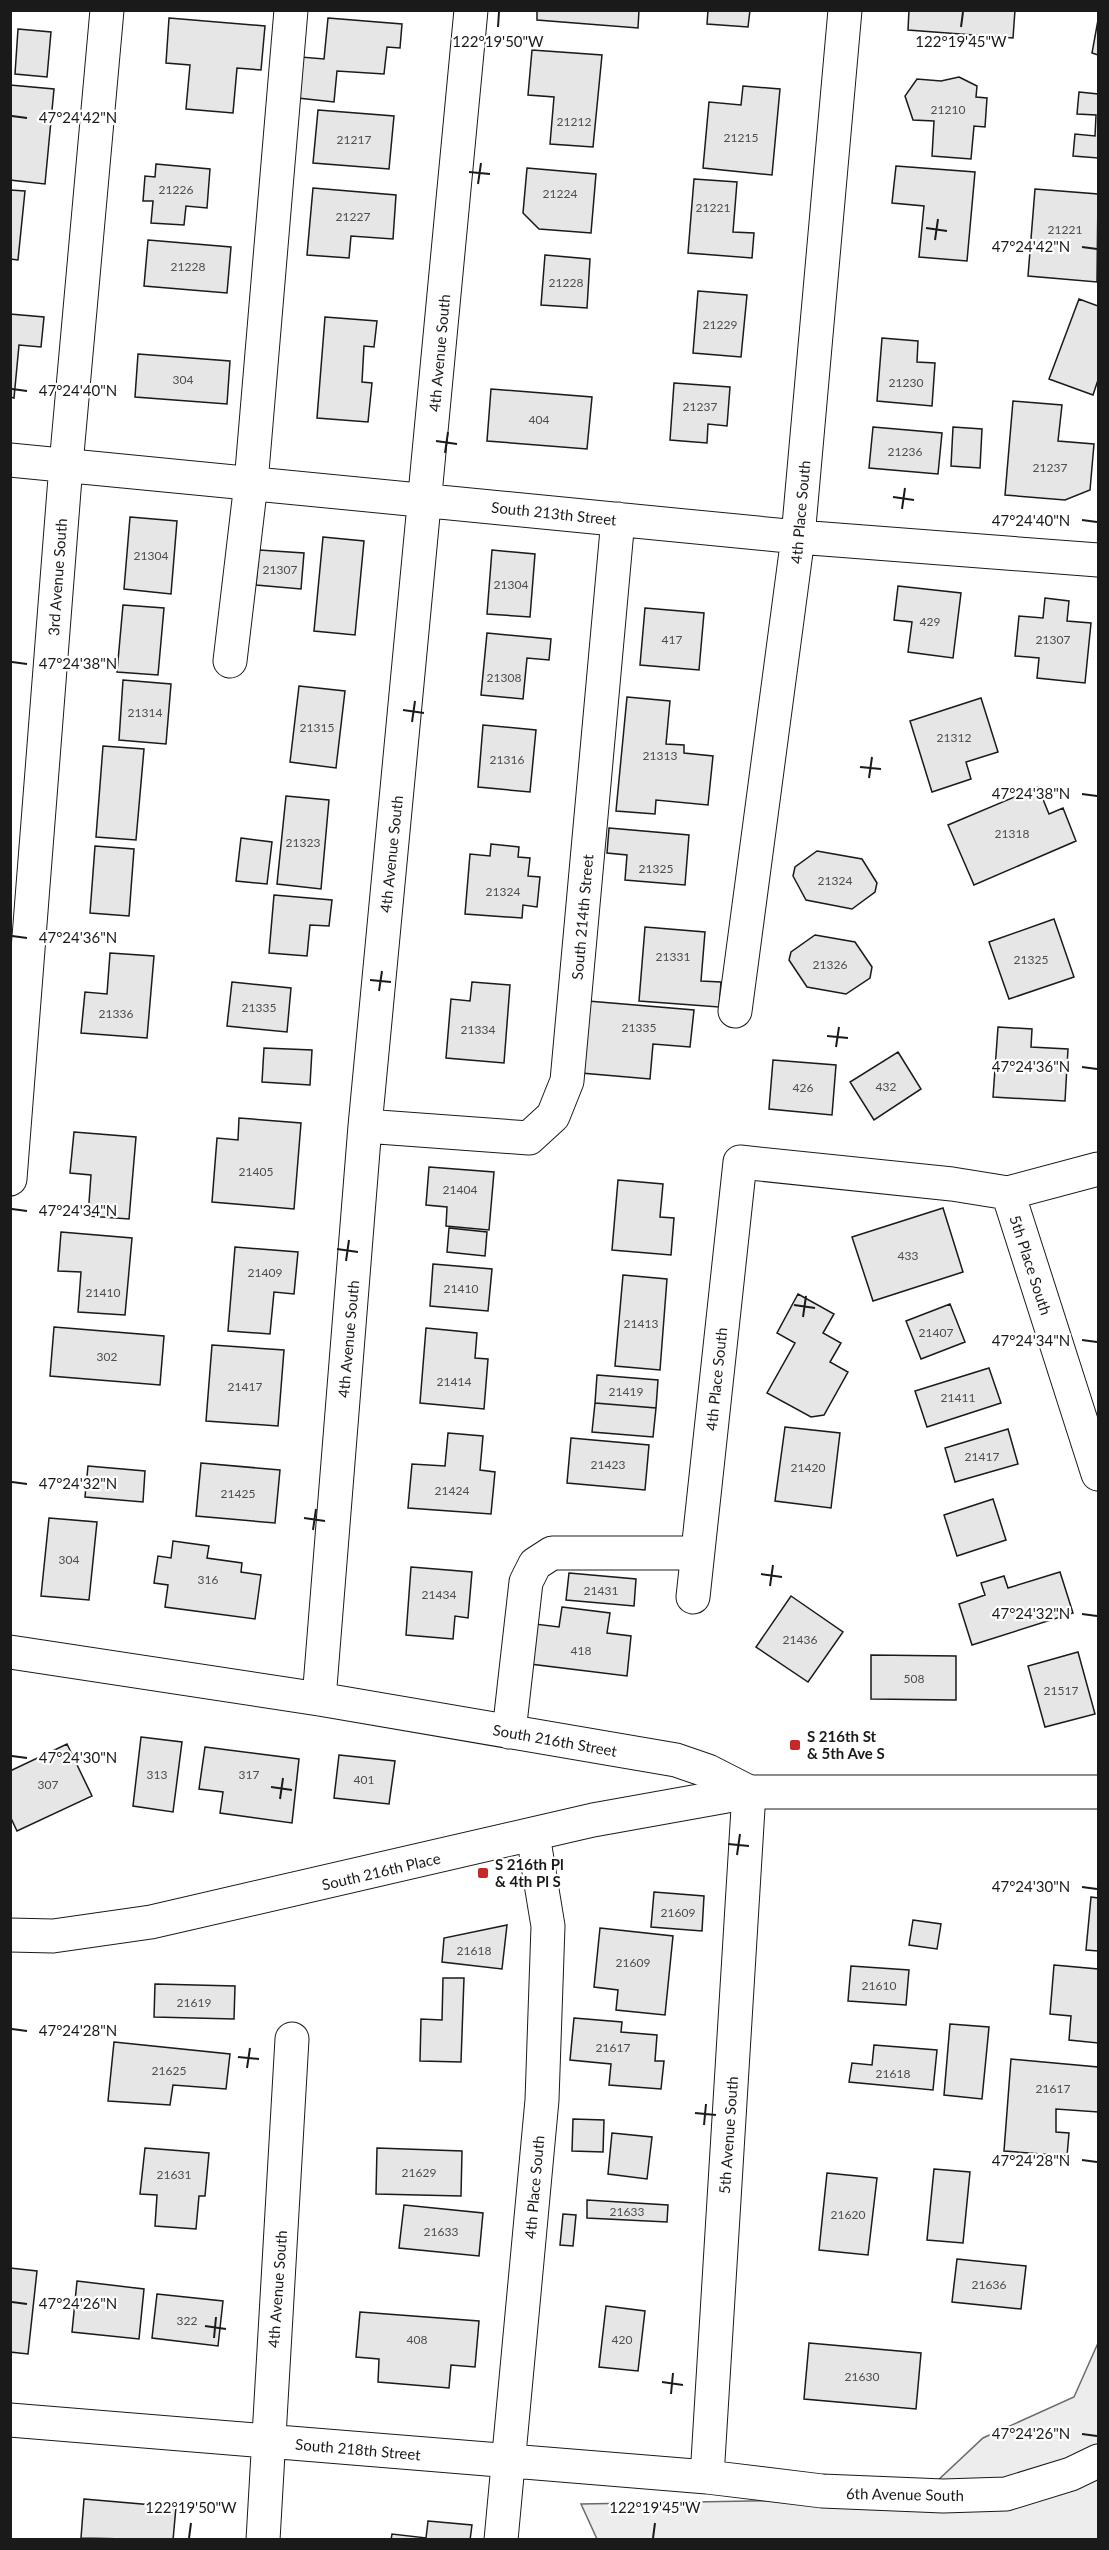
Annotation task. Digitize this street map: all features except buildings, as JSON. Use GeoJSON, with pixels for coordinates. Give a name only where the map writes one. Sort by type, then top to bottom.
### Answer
{"type":"FeatureCollection","features":[{"type":"Feature","properties":{"kind":"street","name":"3rd Avenue South"},"geometry":{"type":"LineString","coordinates":[[10,1179],[13,1102],[66,465],[107,10]]}},
{"type":"Feature","properties":{"kind":"street"},"geometry":{"type":"LineString","coordinates":[[230,661],[251,483],[291,10]]}},
{"type":"Feature","properties":{"kind":"street","name":"4th Avenue South"},"geometry":{"type":"LineString","coordinates":[[319,1699],[365,1126],[471,10]]}},
{"type":"Feature","properties":{"kind":"street","name":"4th Place South"},"geometry":{"type":"LineString","coordinates":[[735,1011],[798,537],[845,10]]}},
{"type":"Feature","properties":{"kind":"street","name":"South 213th Street"},"geometry":{"type":"LineString","coordinates":[[10,460],[798,537],[1098,560]]}},
{"type":"Feature","properties":{"kind":"street","name":"South 214th Street"},"geometry":{"type":"LineString","coordinates":[[365,1126],[530,1137],[553,1116],[567,1081],[618,519]]}},
{"type":"Feature","properties":{"kind":"street","name":"4th Place South"},"geometry":{"type":"LineString","coordinates":[[693,1597],[740,1162],[952,1184],[1008,1193]]}},
{"type":"Feature","properties":{"kind":"street"},"geometry":{"type":"LineString","coordinates":[[1008,1193],[1098,1169]]}},
{"type":"Feature","properties":{"kind":"street","name":"5th Place South"},"geometry":{"type":"LineString","coordinates":[[1008,1193],[1098,1474]]}},
{"type":"Feature","properties":{"kind":"street"},"geometry":{"type":"LineString","coordinates":[[509,1732],[526,1582],[535,1564],[552,1553],[698,1553]]}},
{"type":"Feature","properties":{"kind":"street","name":"South 216th Street"},"geometry":{"type":"LineString","coordinates":[[10,1652],[319,1699],[676,1760],[708,1771],[749,1792],[1098,1792]]}},
{"type":"Feature","properties":{"kind":"street","name":"South 216th Place"},"geometry":{"type":"LineString","coordinates":[[10,1935],[53,1936],[151,1922],[592,1820],[749,1792]]}},
{"type":"Feature","properties":{"kind":"street","name":"5th Avenue South"},"geometry":{"type":"LineString","coordinates":[[707,2477],[749,1792]]}},
{"type":"Feature","properties":{"kind":"street","name":"4th Place South"},"geometry":{"type":"LineString","coordinates":[[501,2540],[542,2100],[548,1926],[533,1835]]}},
{"type":"Feature","properties":{"kind":"street","name":"4th Avenue South"},"geometry":{"type":"LineString","coordinates":[[263,2540],[292,2039]]}},
{"type":"Feature","properties":{"kind":"street","name":"South 218th Street"},"geometry":{"type":"LineString","coordinates":[[10,2420],[707,2477]]}},
{"type":"Feature","properties":{"kind":"street","name":"6th Avenue South"},"geometry":{"type":"LineString","coordinates":[[707,2477],[822,2492],[943,2496],[1006,2494],[1071,2474],[1098,2461]]}},
{"type":"Feature","properties":{"kind":"shaded area"},"geometry":{"type":"Polygon","coordinates":[[[1098,2343],[1098,2539],[597,2539],[581,2504],[919,2498],[983,2438],[1074,2397],[1098,2343]]]}},
{"type":"Feature","properties":{"kind":"place","name":"S 216th St & 5th Ave S"},"geometry":{"type":"Point","coordinates":[795,1745]}},
{"type":"Feature","properties":{"kind":"place","name":"S 216th Pl & 4th Pl S"},"geometry":{"type":"Point","coordinates":[483,1873]}}]}
